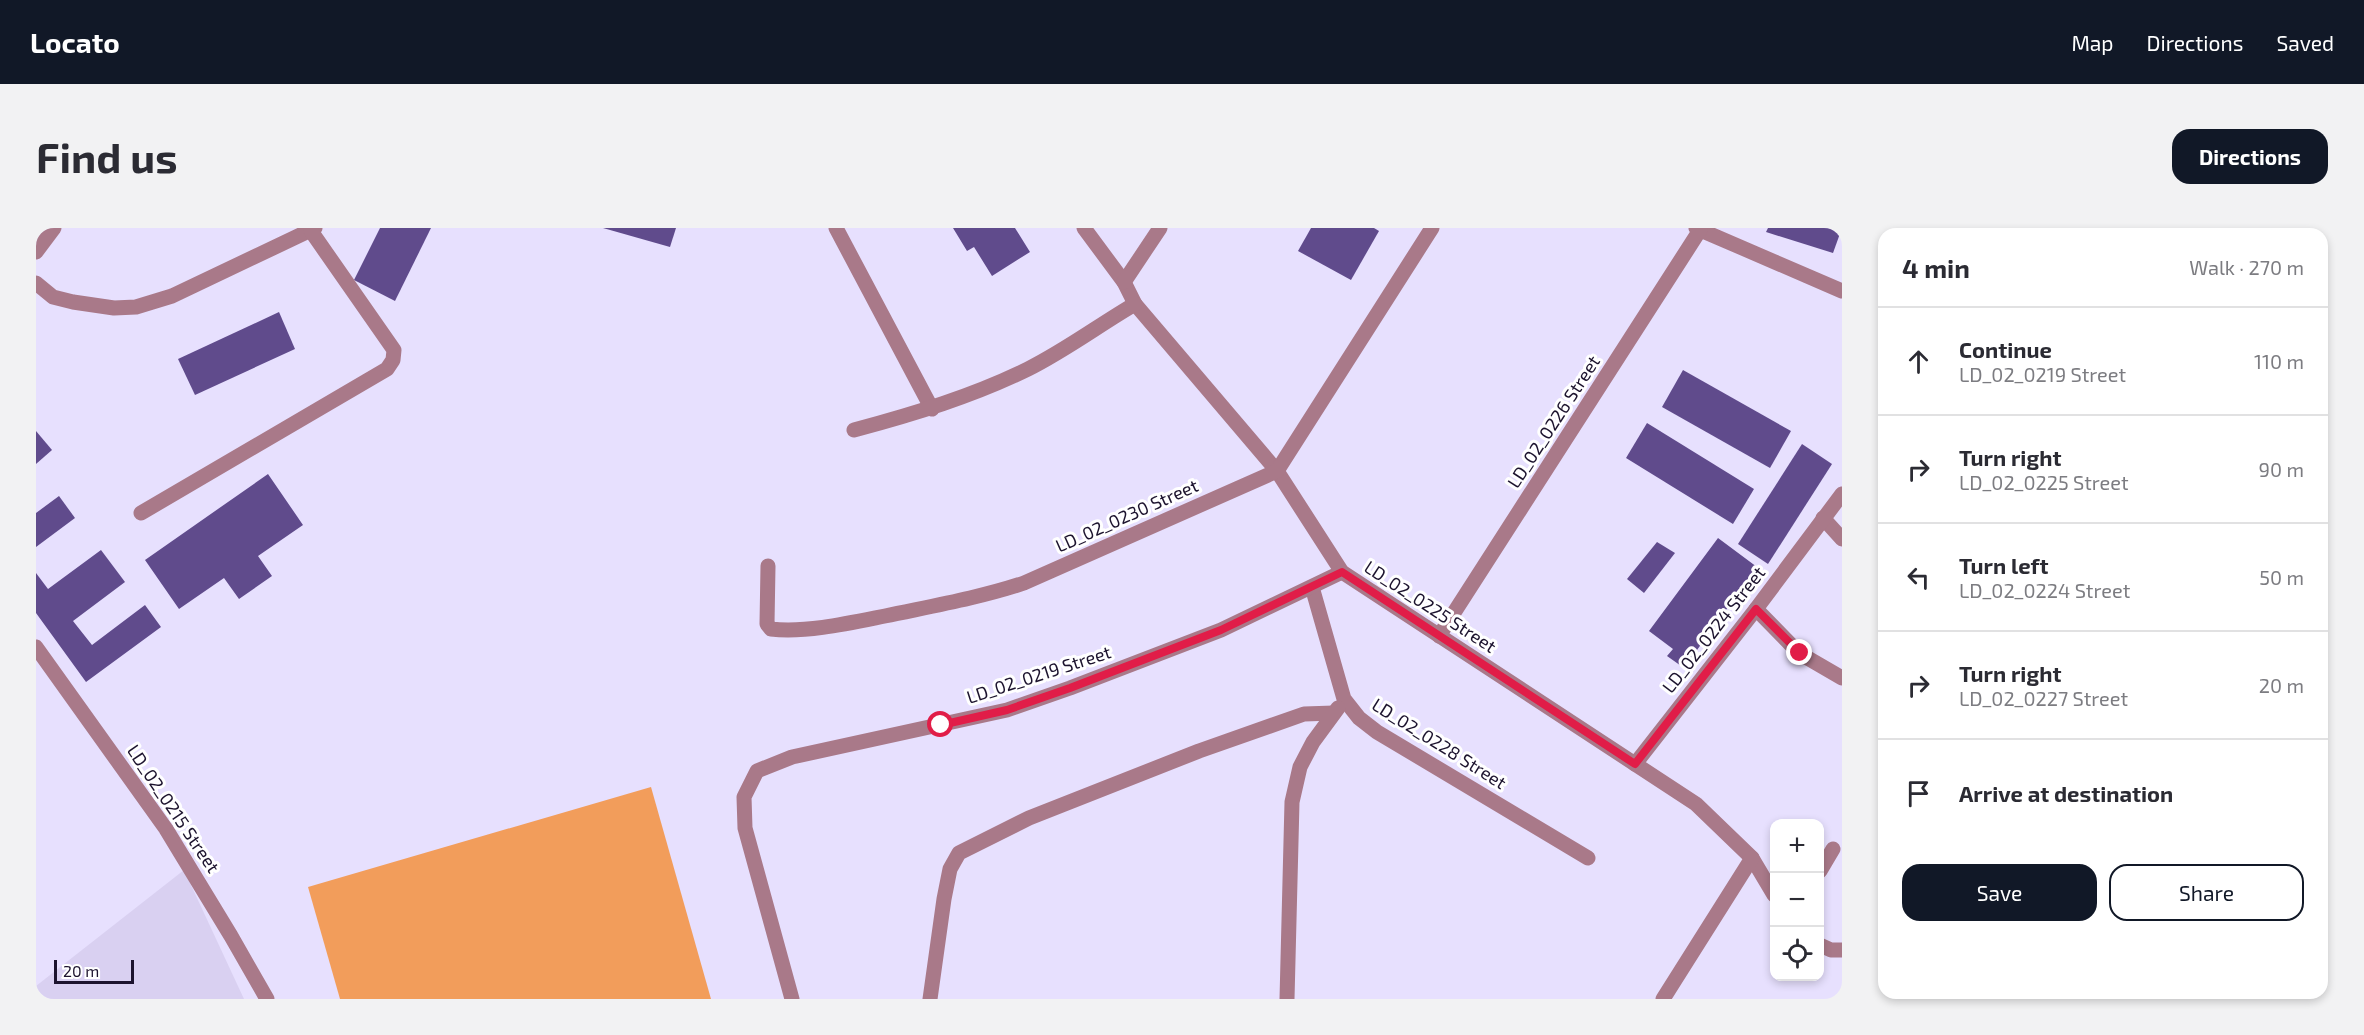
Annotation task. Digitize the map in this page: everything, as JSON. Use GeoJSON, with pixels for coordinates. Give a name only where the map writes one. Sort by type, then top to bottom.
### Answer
{"type":"FeatureCollection","features":[{"type":"Feature","properties":{"kind":"street"},"geometry":{"type":"LineString","coordinates":[[36,252],[54,228]]}},
{"type":"Feature","properties":{"kind":"street"},"geometry":{"type":"LineString","coordinates":[[836,228],[932,409]]}},
{"type":"Feature","properties":{"kind":"street","name":"LD_02_0225 Street"},"geometry":{"type":"LineString","coordinates":[[1084,228],[1124,282],[1135,304],[1277,471],[1342,572],[1696,804],[1752,858],[1770,888]]}},
{"type":"Feature","properties":{"kind":"street"},"geometry":{"type":"LineString","coordinates":[[1124,282],[1160,228]]}},
{"type":"Feature","properties":{"kind":"street"},"geometry":{"type":"LineString","coordinates":[[1277,471],[1432,228]]}},
{"type":"Feature","properties":{"kind":"street"},"geometry":{"type":"LineString","coordinates":[[36,283],[53,297],[73,302],[114,308],[136,307],[172,296],[313,229],[394,350],[392,363],[387,369],[141,513]]}},
{"type":"Feature","properties":{"kind":"street"},"geometry":{"type":"LineString","coordinates":[[1698,229],[1842,291]]}},
{"type":"Feature","properties":{"kind":"street","name":"LD_02_0226 Street"},"geometry":{"type":"LineString","coordinates":[[1439,636],[1698,229]]}},
{"type":"Feature","properties":{"kind":"street"},"geometry":{"type":"LineString","coordinates":[[854,430],[932,409],[1027,369],[1071,345],[1135,304]]}},
{"type":"Feature","properties":{"kind":"street","name":"LD_02_0230 Street"},"geometry":{"type":"LineString","coordinates":[[768,566],[767,624],[771,629],[785,631],[854,622],[987,596],[1024,583],[1277,471]]}},
{"type":"Feature","properties":{"kind":"street","name":"LD_02_0224 Street"},"geometry":{"type":"LineString","coordinates":[[1635,764],[1842,494]]}},
{"type":"Feature","properties":{"kind":"street"},"geometry":{"type":"LineString","coordinates":[[1823,518],[1842,539]]}},
{"type":"Feature","properties":{"kind":"street","name":"LD_02_0219 Street"},"geometry":{"type":"LineString","coordinates":[[792,999],[745,828],[744,797],[757,771],[792,757],[1007,710],[1221,630],[1342,572]]}},
{"type":"Feature","properties":{"kind":"street","name":"LD_02_0228 Street"},"geometry":{"type":"LineString","coordinates":[[1312,587],[1344,699],[1359,718],[1377,732],[1588,858]]}},
{"type":"Feature","properties":{"kind":"street"},"geometry":{"type":"LineString","coordinates":[[1756,609],[1800,653],[1842,678]]}},
{"type":"Feature","properties":{"kind":"street","name":"LD_02_0215 Street"},"geometry":{"type":"LineString","coordinates":[[36,647],[166,830],[267,999]]}},
{"type":"Feature","properties":{"kind":"street"},"geometry":{"type":"LineString","coordinates":[[1287,999],[1292,802],[1300,767],[1313,742],[1344,699]]}},
{"type":"Feature","properties":{"kind":"street"},"geometry":{"type":"LineString","coordinates":[[930,999],[950,869],[959,854],[1029,818],[1199,751],[1304,714],[1334,713]]}},
{"type":"Feature","properties":{"kind":"street"},"geometry":{"type":"LineString","coordinates":[[1824,864],[1833,849]]}},
{"type":"Feature","properties":{"kind":"street"},"geometry":{"type":"LineString","coordinates":[[1663,999],[1752,858]]}},
{"type":"Feature","properties":{"kind":"street"},"geometry":{"type":"LineString","coordinates":[[1824,947],[1831,950],[1842,950]]}},
{"type":"Feature","properties":{"kind":"shaded area"},"geometry":{"type":"Polygon","coordinates":[[[651,787],[711,999],[340,999],[308,887],[651,787]]]}},
{"type":"Feature","properties":{"kind":"shaded area"},"geometry":{"type":"Polygon","coordinates":[[[184,870],[244,999],[36,999],[36,986],[184,870]]]}},
{"type":"Feature","properties":{"kind":"building"},"geometry":{"type":"Polygon","coordinates":[[[380,228],[431,228],[395,301],[354,280],[380,228]]]}},
{"type":"Feature","properties":{"kind":"building"},"geometry":{"type":"Polygon","coordinates":[[[603,228],[676,228],[670,247],[603,228]]]}},
{"type":"Feature","properties":{"kind":"building"},"geometry":{"type":"Polygon","coordinates":[[[953,228],[1015,228],[1030,252],[992,276],[974,247],[967,251],[953,228]]]}},
{"type":"Feature","properties":{"kind":"building"},"geometry":{"type":"Polygon","coordinates":[[[1311,228],[1374,228],[1379,231],[1351,280],[1298,251],[1311,228]]]}},
{"type":"Feature","properties":{"kind":"building"},"geometry":{"type":"Polygon","coordinates":[[[1768,228],[1842,228],[1833,253],[1766,232],[1768,228]]]}},
{"type":"Feature","properties":{"kind":"building"},"geometry":{"type":"Polygon","coordinates":[[[279,312],[295,349],[195,395],[178,359],[279,312]]]}},
{"type":"Feature","properties":{"kind":"building"},"geometry":{"type":"Polygon","coordinates":[[[1683,370],[1791,431],[1770,468],[1662,407],[1683,370]]]}},
{"type":"Feature","properties":{"kind":"building"},"geometry":{"type":"Polygon","coordinates":[[[1647,423],[1754,489],[1733,524],[1626,458],[1647,423]]]}},
{"type":"Feature","properties":{"kind":"building"},"geometry":{"type":"Polygon","coordinates":[[[36,431],[52,450],[36,464],[36,431]]]}},
{"type":"Feature","properties":{"kind":"building"},"geometry":{"type":"Polygon","coordinates":[[[1802,444],[1832,464],[1768,564],[1738,544],[1802,444]]]}},
{"type":"Feature","properties":{"kind":"building"},"geometry":{"type":"Polygon","coordinates":[[[268,474],[303,525],[258,556],[272,576],[239,599],[224,578],[179,609],[145,560],[268,474]]]}},
{"type":"Feature","properties":{"kind":"building"},"geometry":{"type":"Polygon","coordinates":[[[59,496],[75,518],[36,547],[36,513],[59,496]]]}},
{"type":"Feature","properties":{"kind":"building"},"geometry":{"type":"Polygon","coordinates":[[[1718,538],[1757,567],[1684,668],[1667,656],[1673,649],[1649,631],[1718,538]]]}},
{"type":"Feature","properties":{"kind":"building"},"geometry":{"type":"Polygon","coordinates":[[[1657,542],[1675,553],[1644,593],[1627,579],[1657,542]]]}},
{"type":"Feature","properties":{"kind":"building"},"geometry":{"type":"Polygon","coordinates":[[[101,550],[125,582],[73,621],[92,645],[145,605],[161,627],[86,682],[36,613],[36,573],[48,589],[101,550]]]}},
{"type":"Feature","properties":{"kind":"route"},"geometry":{"type":"LineString","coordinates":[[941,725],[1007,710],[1070,688],[1221,630],[1342,572],[1635,764],[1756,609],[1800,653]]}}]}
